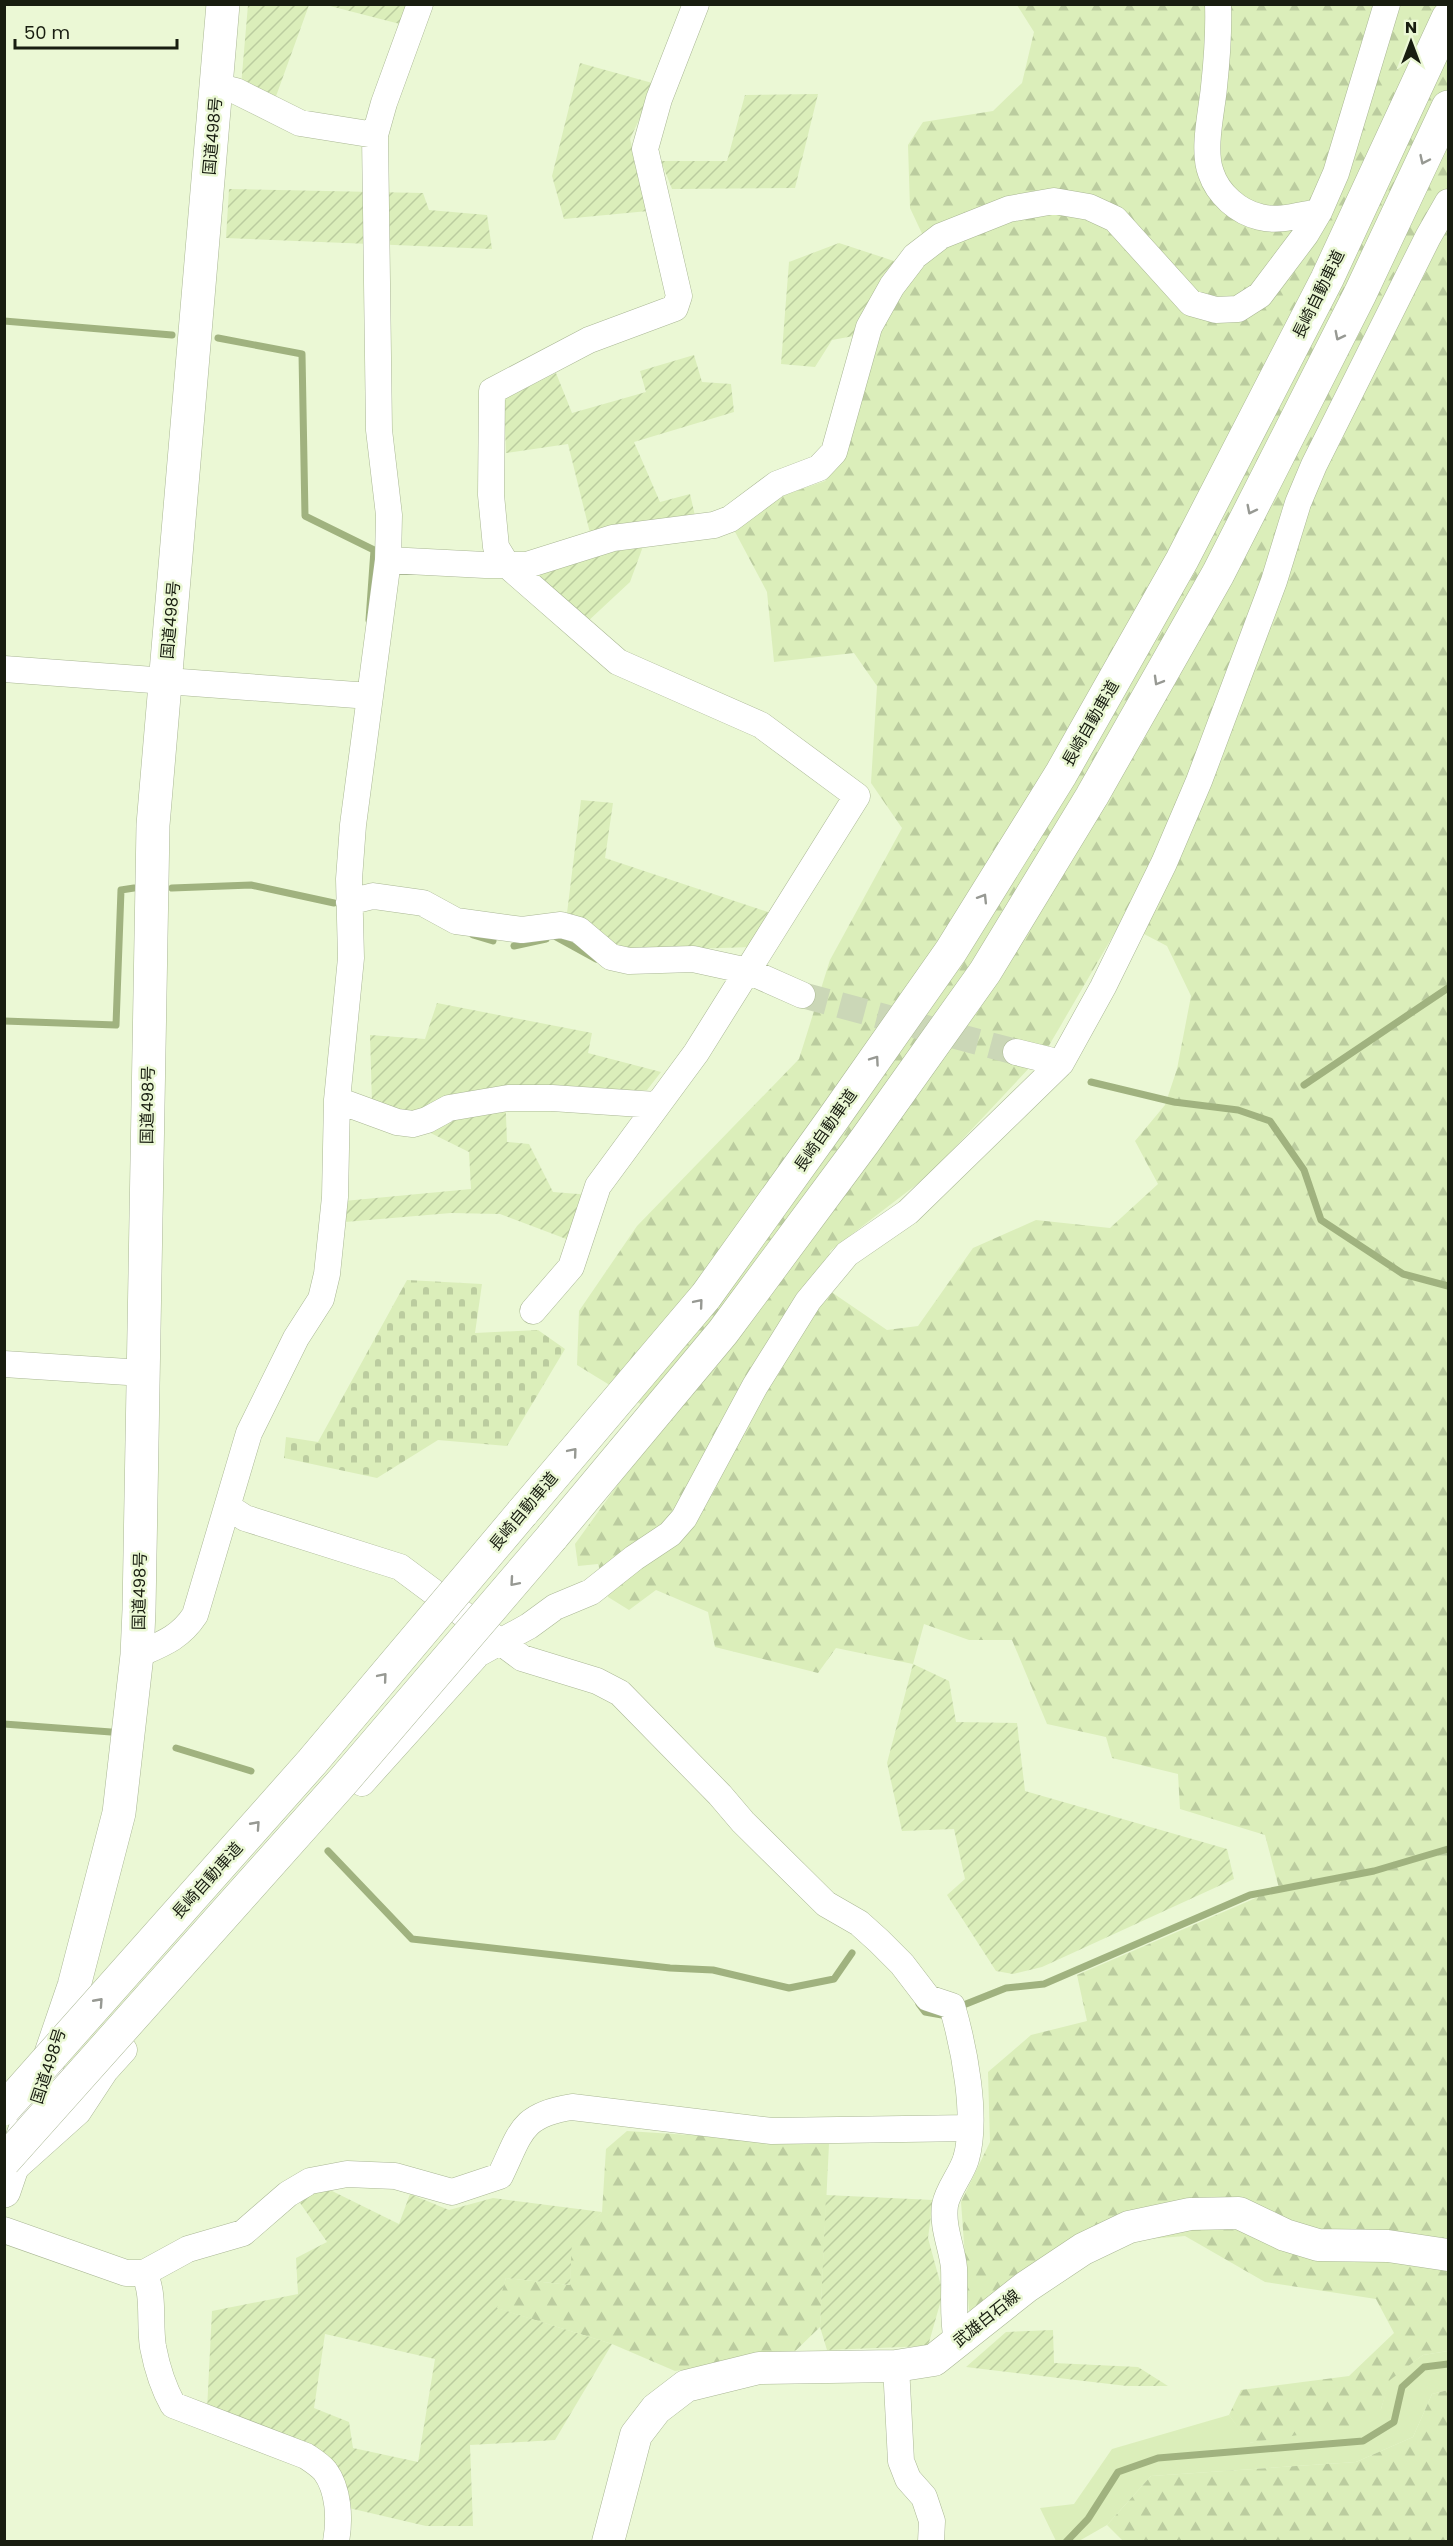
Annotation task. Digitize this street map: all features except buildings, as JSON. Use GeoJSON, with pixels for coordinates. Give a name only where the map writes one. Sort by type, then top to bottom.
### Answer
{"type":"FeatureCollection","features":[{"type":"Feature","properties":{"kind":"highway","name":"国道498号"},"geometry":{"type":"LineString","coordinates":[[7,2175],[38,2098],[74,1986],[119,1813],[137,1655],[153,825],[223,4]]}},
{"type":"Feature","properties":{"kind":"highway","name":"長崎自動車道"},"geometry":{"type":"LineString","coordinates":[[4,2109],[312,1762],[706,1296],[951,951],[1055,784],[1182,560],[1326,279],[1449,18]]}},
{"type":"Feature","properties":{"kind":"highway"},"geometry":{"type":"LineString","coordinates":[[7,2175],[552,1537],[723,1332],[864,1143],[985,972],[1092,796],[1218,574],[1360,294],[1449,107]]}},
{"type":"Feature","properties":{"kind":"main road","name":"武雄白石線"},"geometry":{"type":"LineString","coordinates":[[608,2541],[636,2435],[656,2409],[686,2386],[759,2368],[896,2366],[934,2360],[1026,2287],[1083,2249],[1129,2227],[1190,2214],[1239,2213],[1285,2235],[1318,2245],[1388,2246],[1449,2254]]}},
{"type":"Feature","properties":{"kind":"street"},"geometry":{"type":"LineString","coordinates":[[137,1655],[175,1638],[186,1629],[195,1614],[249,1433],[296,1338],[321,1299],[327,1274],[335,1197],[337,1100],[351,958],[349,902],[353,825],[388,560],[389,515],[379,430],[375,135],[384,103],[420,4]]}},
{"type":"Feature","properties":{"kind":"street"},"geometry":{"type":"LineString","coordinates":[[533,1311],[571,1268],[598,1186],[696,1053],[857,796],[761,725],[618,662],[507,565],[495,547],[491,495],[492,392],[589,340],[675,308],[679,296],[645,149],[659,99],[696,4]]}},
{"type":"Feature","properties":{"kind":"street"},"geometry":{"type":"LineString","coordinates":[[1218,4],[1219,33],[1208,141],[1210,172],[1222,193],[1241,210],[1261,218],[1289,218],[1319,212]]}},
{"type":"Feature","properties":{"kind":"street"},"geometry":{"type":"LineString","coordinates":[[388,560],[527,565],[613,538],[714,525],[730,519],[777,484],[819,468],[834,452],[869,327],[892,286],[910,263],[940,236],[1009,209],[1054,201],[1089,207],[1115,219],[1191,303],[1216,310],[1238,309],[1260,295],[1306,234],[1319,212],[1336,173],[1387,4]]}},
{"type":"Feature","properties":{"kind":"street"},"geometry":{"type":"LineString","coordinates":[[216,87],[236,91],[300,123],[375,135]]}},
{"type":"Feature","properties":{"kind":"street"},"geometry":{"type":"LineString","coordinates":[[7,2175],[78,2112],[105,2071],[478,1654],[529,1626],[555,1607],[591,1592],[634,1558],[670,1534],[684,1518],[755,1386],[808,1301],[847,1254],[908,1212],[1061,1063],[1103,987],[1164,863],[1199,781],[1274,581],[1298,503],[1314,465],[1428,237],[1449,202]]}},
{"type":"Feature","properties":{"kind":"street"},"geometry":{"type":"LineString","coordinates":[[4,669],[370,696]]}},
{"type":"Feature","properties":{"kind":"street"},"geometry":{"type":"LineString","coordinates":[[349,902],[373,896],[423,903],[456,921],[522,930],[561,925],[579,930],[611,957],[629,961],[693,959],[748,971],[802,994]]}},
{"type":"Feature","properties":{"kind":"street"},"geometry":{"type":"LineString","coordinates":[[1016,1052],[1061,1063]]}},
{"type":"Feature","properties":{"kind":"street"},"geometry":{"type":"LineString","coordinates":[[337,1100],[396,1122],[412,1124],[427,1120],[450,1108],[508,1098],[552,1098],[656,1105]]}},
{"type":"Feature","properties":{"kind":"street"},"geometry":{"type":"LineString","coordinates":[[4,1364],[142,1372]]}},
{"type":"Feature","properties":{"kind":"street"},"geometry":{"type":"LineString","coordinates":[[228,1507],[245,1518],[400,1567],[522,1658],[597,1681],[620,1693],[720,1795],[742,1822],[826,1904],[859,1923],[879,1941],[902,1964],[928,1998],[952,2006],[963,2044],[970,2128],[966,2160],[945,2204],[944,2227],[954,2266],[954,2327],[957,2342]]}},
{"type":"Feature","properties":{"kind":"street"},"geometry":{"type":"LineString","coordinates":[[4,2095],[38,2098]]}},
{"type":"Feature","properties":{"kind":"street"},"geometry":{"type":"LineString","coordinates":[[4,2230],[126,2273],[144,2273],[188,2248],[243,2233],[288,2194],[310,2181],[347,2174],[395,2176],[452,2192],[500,2176],[524,2126],[549,2111],[572,2107],[772,2131],[970,2128]]}},
{"type":"Feature","properties":{"kind":"street"},"geometry":{"type":"LineString","coordinates":[[144,2273],[150,2284],[153,2346],[164,2389],[173,2405],[306,2456],[324,2470],[331,2483],[338,2510],[336,2541]]}},
{"type":"Feature","properties":{"kind":"street"},"geometry":{"type":"LineString","coordinates":[[896,2366],[901,2461],[908,2479],[924,2497],[932,2521],[931,2541]]}},
{"type":"Feature","properties":{"kind":"green space"},"geometry":{"type":"Polygon","coordinates":[[[248,5],[309,5],[275,99],[241,86],[248,5]]]}},
{"type":"Feature","properties":{"kind":"green space"},"geometry":{"type":"Polygon","coordinates":[[[326,5],[407,5],[400,24],[326,5]]]}},
{"type":"Feature","properties":{"kind":"green space"},"geometry":{"type":"Polygon","coordinates":[[[1017,5],[1448,5],[1448,2351],[1423,2355],[1390,2380],[1381,2409],[1360,2425],[1249,2443],[1229,2415],[1241,2390],[1349,2376],[1394,2333],[1376,2299],[1265,2282],[1185,2236],[1061,2246],[969,2311],[961,2202],[990,2142],[988,2072],[1031,2035],[1087,2021],[1077,1975],[1279,1888],[1265,1835],[1180,1809],[1178,1774],[1112,1758],[1106,1737],[1047,1724],[1012,1640],[969,1640],[924,1624],[913,1664],[836,1648],[818,1673],[715,1647],[708,1612],[656,1590],[629,1610],[608,1597],[598,1564],[578,1566],[575,1544],[665,1419],[577,1365],[579,1311],[637,1226],[799,1059],[830,960],[902,828],[871,783],[877,686],[854,653],[774,662],[767,592],[733,528],[776,498],[825,481],[848,449],[877,331],[897,296],[933,257],[910,208],[908,145],[923,122],[993,111],[1022,83],[1034,32],[1017,5]],[[1121,922],[1047,1049],[929,1175],[830,1251],[824,1287],[887,1330],[918,1326],[973,1248],[1036,1220],[1110,1228],[1158,1184],[1135,1141],[1165,1105],[1177,1069],[1191,996],[1167,946],[1121,922]]]}},
{"type":"Feature","properties":{"kind":"green space"},"geometry":{"type":"Polygon","coordinates":[[[580,63],[656,84],[630,139],[648,211],[564,219],[552,176],[580,63]]]}},
{"type":"Feature","properties":{"kind":"green space"},"geometry":{"type":"Polygon","coordinates":[[[818,94],[795,188],[672,189],[661,161],[727,161],[745,95],[818,94]]]}},
{"type":"Feature","properties":{"kind":"green space"},"geometry":{"type":"Polygon","coordinates":[[[229,189],[423,193],[429,210],[487,215],[492,249],[226,238],[229,189]]]}},
{"type":"Feature","properties":{"kind":"green space"},"geometry":{"type":"Polygon","coordinates":[[[839,243],[894,261],[859,335],[832,340],[815,367],[781,364],[789,262],[839,243]]]}},
{"type":"Feature","properties":{"kind":"green space"},"geometry":{"type":"Polygon","coordinates":[[[694,355],[702,382],[731,384],[734,412],[634,442],[660,502],[690,494],[699,533],[645,541],[630,582],[586,623],[533,573],[594,549],[568,444],[506,453],[504,399],[556,373],[572,413],[646,392],[640,371],[694,355]]]}},
{"type":"Feature","properties":{"kind":"green space"},"geometry":{"type":"Polygon","coordinates":[[[581,800],[613,803],[605,858],[768,912],[754,947],[618,951],[567,913],[581,800]]]}},
{"type":"Feature","properties":{"kind":"green space"},"geometry":{"type":"Polygon","coordinates":[[[437,1003],[592,1033],[588,1053],[661,1072],[647,1090],[505,1090],[507,1142],[529,1144],[553,1192],[591,1195],[569,1240],[500,1214],[451,1213],[345,1222],[344,1201],[471,1189],[469,1152],[372,1104],[370,1035],[425,1039],[437,1003]]]}},
{"type":"Feature","properties":{"kind":"green space"},"geometry":{"type":"Polygon","coordinates":[[[407,1280],[482,1284],[475,1333],[538,1330],[565,1349],[507,1446],[438,1440],[377,1478],[284,1458],[286,1437],[318,1442],[407,1280]]]}},
{"type":"Feature","properties":{"kind":"green space"},"geometry":{"type":"Polygon","coordinates":[[[913,1664],[949,1681],[956,1722],[1017,1723],[1025,1791],[1227,1849],[1234,1879],[1042,1967],[1013,1974],[996,1971],[947,1895],[965,1879],[954,1829],[902,1831],[887,1763],[913,1664]]]}},
{"type":"Feature","properties":{"kind":"green space"},"geometry":{"type":"Polygon","coordinates":[[[627,2131],[829,2144],[820,2327],[789,2357],[675,2371],[612,2344],[496,2308],[506,2278],[570,2285],[571,2239],[602,2212],[606,2149],[627,2131]]]}},
{"type":"Feature","properties":{"kind":"green space"},"geometry":{"type":"Polygon","coordinates":[[[324,2187],[399,2224],[410,2194],[449,2210],[493,2198],[602,2212],[572,2239],[570,2285],[506,2278],[497,2308],[612,2344],[555,2440],[470,2445],[473,2526],[426,2526],[349,2508],[324,2454],[207,2410],[212,2311],[298,2294],[296,2258],[327,2242],[298,2200],[324,2187]],[[325,2334],[314,2408],[349,2422],[353,2448],[418,2462],[435,2359],[325,2334]]]}},
{"type":"Feature","properties":{"kind":"green space"},"geometry":{"type":"Polygon","coordinates":[[[826,2195],[933,2200],[928,2238],[943,2293],[928,2346],[827,2350],[820,2327],[826,2195]]]}},
{"type":"Feature","properties":{"kind":"green space"},"geometry":{"type":"Polygon","coordinates":[[[1053,2330],[1054,2363],[1138,2367],[1168,2386],[1127,2386],[966,2367],[1006,2332],[1053,2330]]]}},
{"type":"Feature","properties":{"kind":"green space"},"geometry":{"type":"Polygon","coordinates":[[[1448,2351],[1448,2390],[1432,2394],[1413,2437],[1356,2462],[1151,2476],[1107,2525],[1079,2541],[1056,2541],[1040,2508],[1074,2504],[1112,2449],[1229,2415],[1250,2443],[1381,2409],[1389,2380],[1423,2355],[1448,2351]]]}},
{"type":"Feature","properties":{"kind":"green space"},"geometry":{"type":"Polygon","coordinates":[[[1448,2390],[1448,2541],[1124,2542],[1107,2525],[1151,2476],[1356,2462],[1413,2437],[1432,2394],[1448,2390]]]}},
{"type":"Feature","properties":{"kind":"waterway"},"geometry":{"type":"LineString","coordinates":[[4,321],[172,335]]}},
{"type":"Feature","properties":{"kind":"waterway"},"geometry":{"type":"LineString","coordinates":[[218,338],[302,354],[305,516],[374,550],[369,620]]}},
{"type":"Feature","properties":{"kind":"waterway"},"geometry":{"type":"LineString","coordinates":[[172,888],[251,885],[334,903]]}},
{"type":"Feature","properties":{"kind":"waterway"},"geometry":{"type":"LineString","coordinates":[[4,1021],[116,1025],[121,890],[134,888]]}},
{"type":"Feature","properties":{"kind":"waterway"},"geometry":{"type":"LineString","coordinates":[[473,935],[493,941]]}},
{"type":"Feature","properties":{"kind":"waterway"},"geometry":{"type":"LineString","coordinates":[[556,937],[596,959]]}},
{"type":"Feature","properties":{"kind":"waterway"},"geometry":{"type":"LineString","coordinates":[[514,946],[546,939]]}},
{"type":"Feature","properties":{"kind":"waterway"},"geometry":{"type":"LineString","coordinates":[[1304,1085],[1448,988]]}},
{"type":"Feature","properties":{"kind":"waterway"},"geometry":{"type":"LineString","coordinates":[[1091,1082],[1174,1102],[1238,1110],[1270,1121],[1304,1170],[1321,1220],[1403,1274],[1448,1286]]}},
{"type":"Feature","properties":{"kind":"waterway"},"geometry":{"type":"LineString","coordinates":[[4,1724],[111,1732]]}},
{"type":"Feature","properties":{"kind":"waterway"},"geometry":{"type":"LineString","coordinates":[[176,1748],[251,1771]]}},
{"type":"Feature","properties":{"kind":"waterway"},"geometry":{"type":"LineString","coordinates":[[966,2004],[1006,1988],[1044,1984],[1250,1895],[1374,1871],[1448,1849]]}},
{"type":"Feature","properties":{"kind":"waterway"},"geometry":{"type":"LineString","coordinates":[[328,1851],[412,1939],[670,1968],[713,1970],[789,1988],[834,1979],[852,1953]]}},
{"type":"Feature","properties":{"kind":"waterway"},"geometry":{"type":"LineString","coordinates":[[919,2004],[925,2012],[942,2015]]}},
{"type":"Feature","properties":{"kind":"waterway"},"geometry":{"type":"LineString","coordinates":[[1066,2542],[1088,2519],[1118,2472],[1158,2458],[1363,2441],[1394,2422],[1402,2387],[1424,2367],[1448,2364]]}},
{"type":"Feature","properties":{"kind":"tunnel"},"geometry":{"type":"LineString","coordinates":[[802,995],[1016,1052]]}}]}
